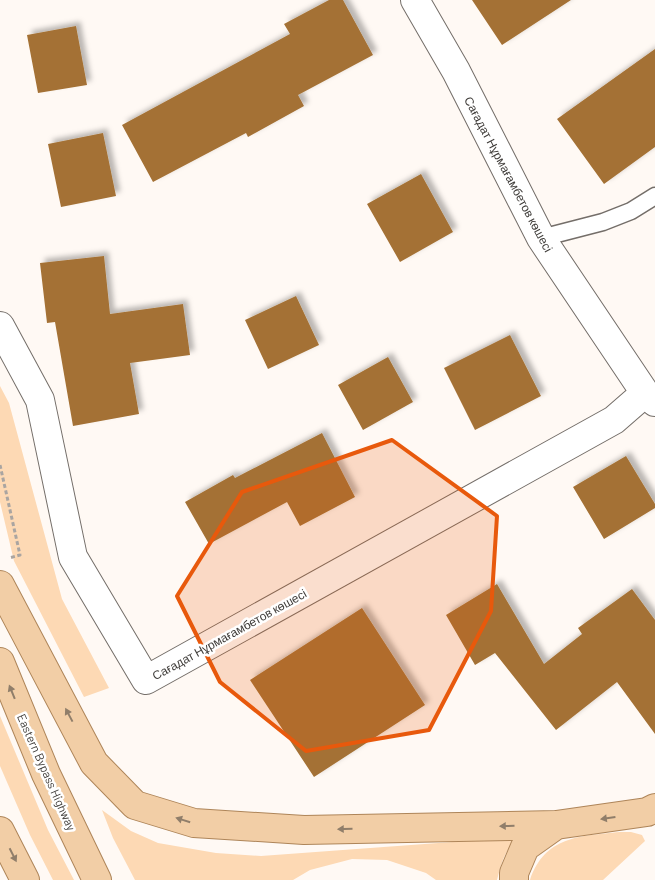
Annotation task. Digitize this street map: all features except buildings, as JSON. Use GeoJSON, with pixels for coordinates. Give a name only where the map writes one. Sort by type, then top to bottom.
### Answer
{"type":"FeatureCollection","features":[{"type":"Feature","properties":{"kind":"main road"},"geometry":{"type":"LineString","coordinates":[[0,585],[94,763],[135,805],[194,823],[304,830],[556,825],[647,812],[655,808]]}},
{"type":"Feature","properties":{"kind":"main road","name":"Eastern Bypass Highway"},"geometry":{"type":"LineString","coordinates":[[0,662],[46,774],[98,880]]}},
{"type":"Feature","properties":{"kind":"main road"},"geometry":{"type":"LineString","coordinates":[[514,880],[514,873],[525,847],[556,825]]}},
{"type":"Feature","properties":{"kind":"main road"},"geometry":{"type":"LineString","coordinates":[[0,831],[25,880]]}},
{"type":"Feature","properties":{"kind":"street","name":"Сағадат Нұрмағамбетов көшесі"},"geometry":{"type":"LineString","coordinates":[[0,326],[40,400],[73,557],[146,680],[614,420],[650,397],[541,238],[456,71],[414,0]]}},
{"type":"Feature","properties":{"kind":"lane"},"geometry":{"type":"LineString","coordinates":[[541,238],[603,222],[631,211],[655,196]]}},
{"type":"Feature","properties":{"kind":"path"},"geometry":{"type":"LineString","coordinates":[[0,465],[20,556]]}},
{"type":"Feature","properties":{"kind":"highlighted area"},"geometry":{"type":"Polygon","coordinates":[[[392,440],[497,516],[491,611],[429,730],[306,751],[220,682],[177,596],[242,492],[392,440]]]}},
{"type":"Feature","properties":{"kind":"shaded area"},"geometry":{"type":"Polygon","coordinates":[[[0,386],[9,403],[62,599],[109,688],[84,697],[14,561],[0,502],[0,386]]]}},
{"type":"Feature","properties":{"kind":"shaded area"},"geometry":{"type":"Polygon","coordinates":[[[0,716],[48,830],[74,880],[53,880],[30,835],[0,766],[0,716]]]}},
{"type":"Feature","properties":{"kind":"shaded area"},"geometry":{"type":"Polygon","coordinates":[[[102,810],[131,831],[158,843],[216,853],[261,856],[519,837],[507,851],[497,880],[436,880],[426,873],[387,860],[352,859],[310,870],[293,880],[135,880],[113,838],[102,810]]]}},
{"type":"Feature","properties":{"kind":"shaded area"},"geometry":{"type":"Polygon","coordinates":[[[620,832],[642,835],[645,841],[603,880],[530,880],[545,854],[566,841],[578,837],[620,832]]]}}]}
